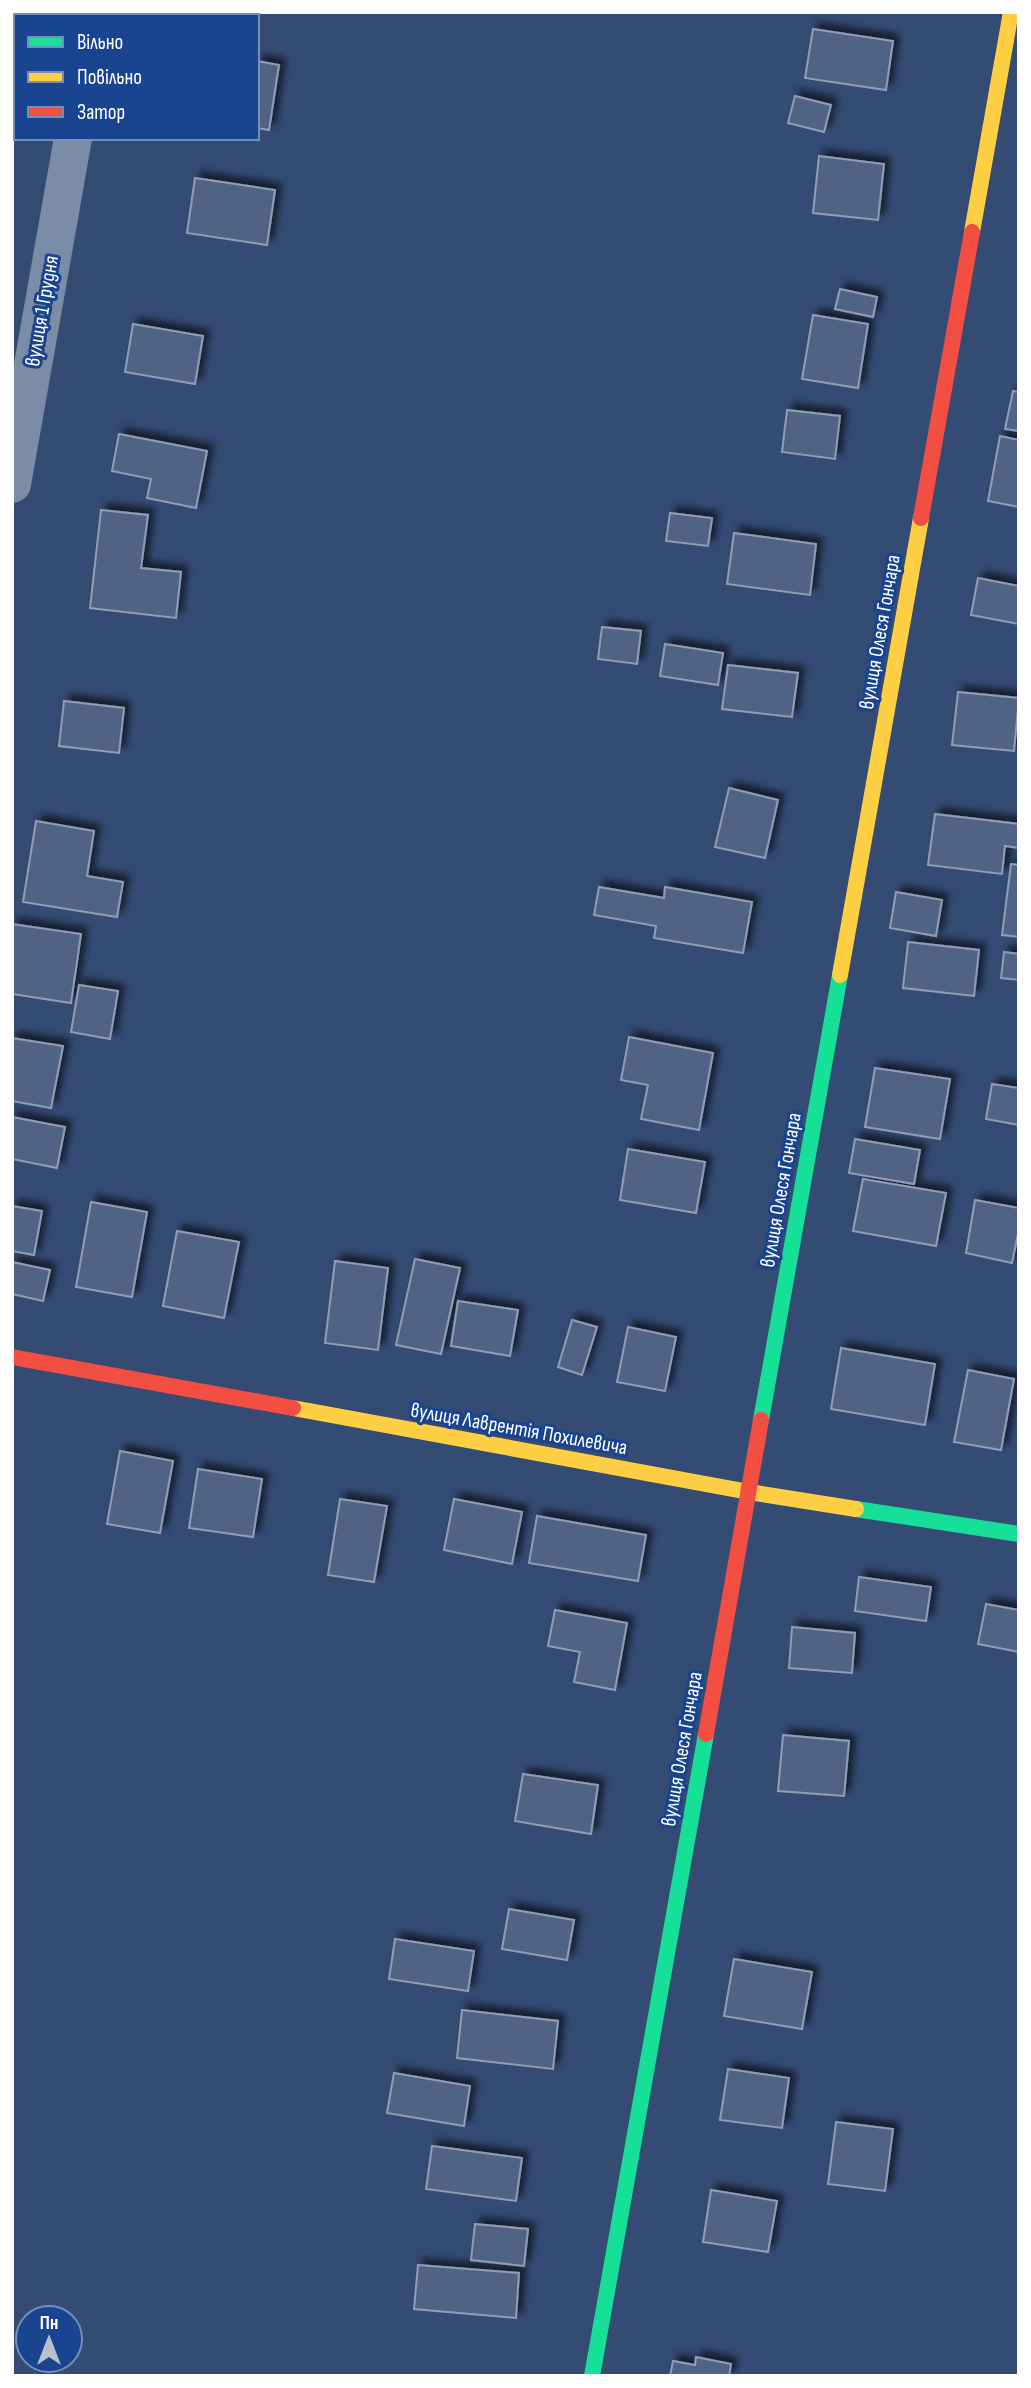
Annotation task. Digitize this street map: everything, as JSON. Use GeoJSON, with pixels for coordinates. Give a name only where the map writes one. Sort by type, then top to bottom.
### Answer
{"type":"FeatureCollection","features":[{"type":"Feature","properties":{"kind":"street","name":"вулиця Олеся Гончара"},"geometry":{"type":"LineString","coordinates":[[592,2376],[1011,12]]}},
{"type":"Feature","properties":{"kind":"street","name":"вулиця 1 Грудня"},"geometry":{"type":"LineString","coordinates":[[12,484],[73,140]]}},
{"type":"Feature","properties":{"kind":"street","name":"вулиця Лаврентія Похилевича"},"geometry":{"type":"LineString","coordinates":[[12,1357],[750,1492],[1019,1534]]}},
{"type":"Feature","properties":{"kind":"building"},"geometry":{"type":"Polygon","coordinates":[[[198,12],[248,12],[248,14],[198,12]]]}},
{"type":"Feature","properties":{"kind":"building"},"geometry":{"type":"Polygon","coordinates":[[[813,29],[893,41],[886,90],[805,78],[813,29]]]}},
{"type":"Feature","properties":{"kind":"building"},"geometry":{"type":"Polygon","coordinates":[[[259,61],[279,65],[269,130],[259,128],[259,61]]]}},
{"type":"Feature","properties":{"kind":"building"},"geometry":{"type":"Polygon","coordinates":[[[795,96],[831,105],[824,132],[788,123],[795,96]]]}},
{"type":"Feature","properties":{"kind":"building"},"geometry":{"type":"Polygon","coordinates":[[[819,156],[884,164],[878,220],[813,213],[819,156]]]}},
{"type":"Feature","properties":{"kind":"building"},"geometry":{"type":"Polygon","coordinates":[[[195,178],[275,190],[267,245],[187,233],[195,178]]]}},
{"type":"Feature","properties":{"kind":"building"},"geometry":{"type":"Polygon","coordinates":[[[840,289],[877,297],[873,317],[835,309],[840,289]]]}},
{"type":"Feature","properties":{"kind":"building"},"geometry":{"type":"Polygon","coordinates":[[[813,315],[868,324],[858,388],[802,379],[813,315]]]}},
{"type":"Feature","properties":{"kind":"building"},"geometry":{"type":"Polygon","coordinates":[[[133,324],[203,336],[195,384],[125,372],[133,324]]]}},
{"type":"Feature","properties":{"kind":"building"},"geometry":{"type":"Polygon","coordinates":[[[1013,391],[1019,392],[1019,431],[1005,429],[1013,391]]]}},
{"type":"Feature","properties":{"kind":"building"},"geometry":{"type":"Polygon","coordinates":[[[787,410],[840,416],[835,459],[782,452],[787,410]]]}},
{"type":"Feature","properties":{"kind":"building"},"geometry":{"type":"Polygon","coordinates":[[[119,434],[207,451],[196,508],[147,498],[151,479],[112,471],[119,434]]]}},
{"type":"Feature","properties":{"kind":"building"},"geometry":{"type":"Polygon","coordinates":[[[1000,436],[1019,440],[1019,507],[988,501],[1000,436]]]}},
{"type":"Feature","properties":{"kind":"building"},"geometry":{"type":"Polygon","coordinates":[[[101,510],[148,515],[141,568],[181,572],[176,618],[90,608],[101,510]]]}},
{"type":"Feature","properties":{"kind":"building"},"geometry":{"type":"Polygon","coordinates":[[[670,513],[712,518],[708,546],[666,541],[670,513]]]}},
{"type":"Feature","properties":{"kind":"building"},"geometry":{"type":"Polygon","coordinates":[[[734,533],[816,544],[810,595],[727,584],[734,533]]]}},
{"type":"Feature","properties":{"kind":"building"},"geometry":{"type":"Polygon","coordinates":[[[978,578],[1019,586],[1019,624],[971,615],[978,578]]]}},
{"type":"Feature","properties":{"kind":"building"},"geometry":{"type":"Polygon","coordinates":[[[602,627],[641,631],[637,664],[598,659],[602,627]]]}},
{"type":"Feature","properties":{"kind":"building"},"geometry":{"type":"Polygon","coordinates":[[[665,644],[723,653],[718,685],[660,676],[665,644]]]}},
{"type":"Feature","properties":{"kind":"building"},"geometry":{"type":"Polygon","coordinates":[[[728,665],[798,673],[792,717],[722,709],[728,665]]]}},
{"type":"Feature","properties":{"kind":"building"},"geometry":{"type":"Polygon","coordinates":[[[958,692],[1019,698],[1014,751],[952,745],[958,692]]]}},
{"type":"Feature","properties":{"kind":"building"},"geometry":{"type":"Polygon","coordinates":[[[64,701],[124,708],[119,753],[59,746],[64,701]]]}},
{"type":"Feature","properties":{"kind":"building"},"geometry":{"type":"Polygon","coordinates":[[[729,788],[778,800],[765,858],[715,847],[729,788]]]}},
{"type":"Feature","properties":{"kind":"building"},"geometry":{"type":"Polygon","coordinates":[[[935,814],[1019,824],[1019,848],[1005,846],[1002,874],[928,865],[935,814]]]}},
{"type":"Feature","properties":{"kind":"building"},"geometry":{"type":"Polygon","coordinates":[[[36,821],[94,831],[87,876],[123,882],[117,917],[23,902],[36,821]]]}},
{"type":"Feature","properties":{"kind":"building"},"geometry":{"type":"Polygon","coordinates":[[[1011,864],[1019,865],[1019,937],[1002,935],[1011,864]]]}},
{"type":"Feature","properties":{"kind":"building"},"geometry":{"type":"Polygon","coordinates":[[[599,887],[664,898],[665,887],[752,902],[743,953],[654,938],[656,926],[594,915],[599,887]]]}},
{"type":"Feature","properties":{"kind":"building"},"geometry":{"type":"Polygon","coordinates":[[[896,892],[942,900],[936,936],[890,928],[896,892]]]}},
{"type":"Feature","properties":{"kind":"building"},"geometry":{"type":"Polygon","coordinates":[[[12,924],[81,934],[71,1003],[12,994],[12,924]]]}},
{"type":"Feature","properties":{"kind":"building"},"geometry":{"type":"Polygon","coordinates":[[[908,942],[979,950],[974,996],[903,988],[908,942]]]}},
{"type":"Feature","properties":{"kind":"building"},"geometry":{"type":"Polygon","coordinates":[[[1004,952],[1019,954],[1019,980],[1001,978],[1004,952]]]}},
{"type":"Feature","properties":{"kind":"building"},"geometry":{"type":"Polygon","coordinates":[[[79,985],[118,991],[110,1039],[71,1032],[79,985]]]}},
{"type":"Feature","properties":{"kind":"building"},"geometry":{"type":"Polygon","coordinates":[[[629,1037],[713,1053],[699,1130],[641,1119],[648,1085],[621,1080],[629,1037]]]}},
{"type":"Feature","properties":{"kind":"building"},"geometry":{"type":"Polygon","coordinates":[[[12,1038],[63,1046],[51,1108],[12,1101],[12,1038]]]}},
{"type":"Feature","properties":{"kind":"building"},"geometry":{"type":"Polygon","coordinates":[[[875,1068],[950,1079],[940,1139],[865,1127],[875,1068]]]}},
{"type":"Feature","properties":{"kind":"building"},"geometry":{"type":"Polygon","coordinates":[[[992,1084],[1019,1088],[1019,1125],[986,1119],[992,1084]]]}},
{"type":"Feature","properties":{"kind":"building"},"geometry":{"type":"Polygon","coordinates":[[[12,1117],[65,1127],[57,1168],[12,1159],[12,1117]]]}},
{"type":"Feature","properties":{"kind":"building"},"geometry":{"type":"Polygon","coordinates":[[[855,1139],[920,1150],[914,1184],[849,1173],[855,1139]]]}},
{"type":"Feature","properties":{"kind":"building"},"geometry":{"type":"Polygon","coordinates":[[[628,1149],[705,1162],[696,1213],[620,1200],[628,1149]]]}},
{"type":"Feature","properties":{"kind":"building"},"geometry":{"type":"Polygon","coordinates":[[[863,1179],[946,1193],[936,1246],[853,1231],[863,1179]]]}},
{"type":"Feature","properties":{"kind":"building"},"geometry":{"type":"Polygon","coordinates":[[[975,1200],[1019,1208],[1019,1229],[1012,1263],[966,1253],[975,1200]]]}},
{"type":"Feature","properties":{"kind":"building"},"geometry":{"type":"Polygon","coordinates":[[[91,1202],[147,1212],[132,1297],[76,1287],[91,1202]]]}},
{"type":"Feature","properties":{"kind":"building"},"geometry":{"type":"Polygon","coordinates":[[[12,1206],[42,1211],[34,1255],[12,1251],[12,1206]]]}},
{"type":"Feature","properties":{"kind":"building"},"geometry":{"type":"Polygon","coordinates":[[[177,1231],[239,1242],[224,1318],[163,1306],[177,1231]]]}},
{"type":"Feature","properties":{"kind":"building"},"geometry":{"type":"Polygon","coordinates":[[[415,1259],[460,1268],[441,1354],[396,1345],[415,1259]]]}},
{"type":"Feature","properties":{"kind":"building"},"geometry":{"type":"Polygon","coordinates":[[[335,1261],[388,1268],[378,1350],[325,1343],[335,1261]]]}},
{"type":"Feature","properties":{"kind":"building"},"geometry":{"type":"Polygon","coordinates":[[[12,1262],[50,1270],[43,1301],[12,1294],[12,1262]]]}},
{"type":"Feature","properties":{"kind":"building"},"geometry":{"type":"Polygon","coordinates":[[[458,1301],[518,1310],[510,1356],[451,1346],[458,1301]]]}},
{"type":"Feature","properties":{"kind":"building"},"geometry":{"type":"Polygon","coordinates":[[[572,1320],[597,1327],[582,1375],[558,1367],[572,1320]]]}},
{"type":"Feature","properties":{"kind":"building"},"geometry":{"type":"Polygon","coordinates":[[[628,1327],[676,1337],[665,1391],[617,1382],[628,1327]]]}},
{"type":"Feature","properties":{"kind":"building"},"geometry":{"type":"Polygon","coordinates":[[[841,1348],[935,1364],[925,1425],[831,1409],[841,1348]]]}},
{"type":"Feature","properties":{"kind":"building"},"geometry":{"type":"Polygon","coordinates":[[[968,1370],[1014,1379],[1001,1450],[954,1442],[968,1370]]]}},
{"type":"Feature","properties":{"kind":"building"},"geometry":{"type":"Polygon","coordinates":[[[120,1451],[173,1461],[160,1533],[107,1524],[120,1451]]]}},
{"type":"Feature","properties":{"kind":"building"},"geometry":{"type":"Polygon","coordinates":[[[198,1469],[262,1479],[253,1537],[189,1528],[198,1469]]]}},
{"type":"Feature","properties":{"kind":"building"},"geometry":{"type":"Polygon","coordinates":[[[340,1499],[387,1506],[374,1582],[328,1575],[340,1499]]]}},
{"type":"Feature","properties":{"kind":"building"},"geometry":{"type":"Polygon","coordinates":[[[454,1499],[522,1512],[512,1564],[444,1550],[454,1499]]]}},
{"type":"Feature","properties":{"kind":"building"},"geometry":{"type":"Polygon","coordinates":[[[537,1516],[646,1535],[638,1581],[529,1563],[537,1516]]]}},
{"type":"Feature","properties":{"kind":"building"},"geometry":{"type":"Polygon","coordinates":[[[859,1577],[931,1587],[926,1621],[855,1611],[859,1577]]]}},
{"type":"Feature","properties":{"kind":"building"},"geometry":{"type":"Polygon","coordinates":[[[986,1604],[1019,1610],[1019,1652],[978,1644],[986,1604]]]}},
{"type":"Feature","properties":{"kind":"building"},"geometry":{"type":"Polygon","coordinates":[[[555,1610],[627,1623],[615,1690],[574,1682],[580,1652],[548,1646],[555,1610]]]}},
{"type":"Feature","properties":{"kind":"building"},"geometry":{"type":"Polygon","coordinates":[[[792,1627],[855,1633],[852,1673],[789,1668],[792,1627]]]}},
{"type":"Feature","properties":{"kind":"building"},"geometry":{"type":"Polygon","coordinates":[[[783,1735],[849,1741],[844,1796],[778,1791],[783,1735]]]}},
{"type":"Feature","properties":{"kind":"building"},"geometry":{"type":"Polygon","coordinates":[[[523,1774],[598,1785],[591,1834],[515,1821],[523,1774]]]}},
{"type":"Feature","properties":{"kind":"building"},"geometry":{"type":"Polygon","coordinates":[[[509,1909],[574,1920],[567,1960],[502,1949],[509,1909]]]}},
{"type":"Feature","properties":{"kind":"building"},"geometry":{"type":"Polygon","coordinates":[[[395,1939],[474,1951],[468,1991],[389,1979],[395,1939]]]}},
{"type":"Feature","properties":{"kind":"building"},"geometry":{"type":"Polygon","coordinates":[[[734,1959],[812,1972],[802,2029],[724,2016],[734,1959]]]}},
{"type":"Feature","properties":{"kind":"building"},"geometry":{"type":"Polygon","coordinates":[[[462,2010],[558,2021],[553,2069],[457,2058],[462,2010]]]}},
{"type":"Feature","properties":{"kind":"building"},"geometry":{"type":"Polygon","coordinates":[[[728,2069],[789,2078],[782,2128],[720,2120],[728,2069]]]}},
{"type":"Feature","properties":{"kind":"building"},"geometry":{"type":"Polygon","coordinates":[[[394,2073],[470,2086],[464,2126],[387,2113],[394,2073]]]}},
{"type":"Feature","properties":{"kind":"building"},"geometry":{"type":"Polygon","coordinates":[[[836,2122],[893,2129],[885,2191],[828,2184],[836,2122]]]}},
{"type":"Feature","properties":{"kind":"building"},"geometry":{"type":"Polygon","coordinates":[[[432,2146],[522,2158],[516,2201],[426,2189],[432,2146]]]}},
{"type":"Feature","properties":{"kind":"building"},"geometry":{"type":"Polygon","coordinates":[[[711,2190],[777,2201],[768,2252],[703,2242],[711,2190]]]}},
{"type":"Feature","properties":{"kind":"building"},"geometry":{"type":"Polygon","coordinates":[[[475,2224],[528,2229],[524,2266],[471,2260],[475,2224]]]}},
{"type":"Feature","properties":{"kind":"building"},"geometry":{"type":"Polygon","coordinates":[[[418,2265],[519,2273],[516,2318],[414,2309],[418,2265]]]}},
{"type":"Feature","properties":{"kind":"building"},"geometry":{"type":"Polygon","coordinates":[[[696,2357],[731,2364],[729,2376],[670,2376],[673,2361],[695,2365],[696,2357]]]}},
{"type":"Feature","properties":{"kind":"traffic: fast"},"geometry":{"type":"LineString","coordinates":[[761,1420],[840,975]]}},
{"type":"Feature","properties":{"kind":"traffic: fast"},"geometry":{"type":"LineString","coordinates":[[856,1509],[1019,1534]]}},
{"type":"Feature","properties":{"kind":"traffic: fast"},"geometry":{"type":"LineString","coordinates":[[592,2376],[706,1734]]}},
{"type":"Feature","properties":{"kind":"traffic: slow"},"geometry":{"type":"LineString","coordinates":[[972,232],[1011,12]]}},
{"type":"Feature","properties":{"kind":"traffic: slow"},"geometry":{"type":"LineString","coordinates":[[840,975],[921,518]]}},
{"type":"Feature","properties":{"kind":"traffic: slow"},"geometry":{"type":"LineString","coordinates":[[293,1408],[749,1492],[856,1509]]}},
{"type":"Feature","properties":{"kind":"traffic: jam"},"geometry":{"type":"LineString","coordinates":[[921,518],[972,232]]}},
{"type":"Feature","properties":{"kind":"traffic: jam"},"geometry":{"type":"LineString","coordinates":[[12,1357],[293,1408]]}},
{"type":"Feature","properties":{"kind":"traffic: jam"},"geometry":{"type":"LineString","coordinates":[[706,1734],[761,1420]]}}]}
